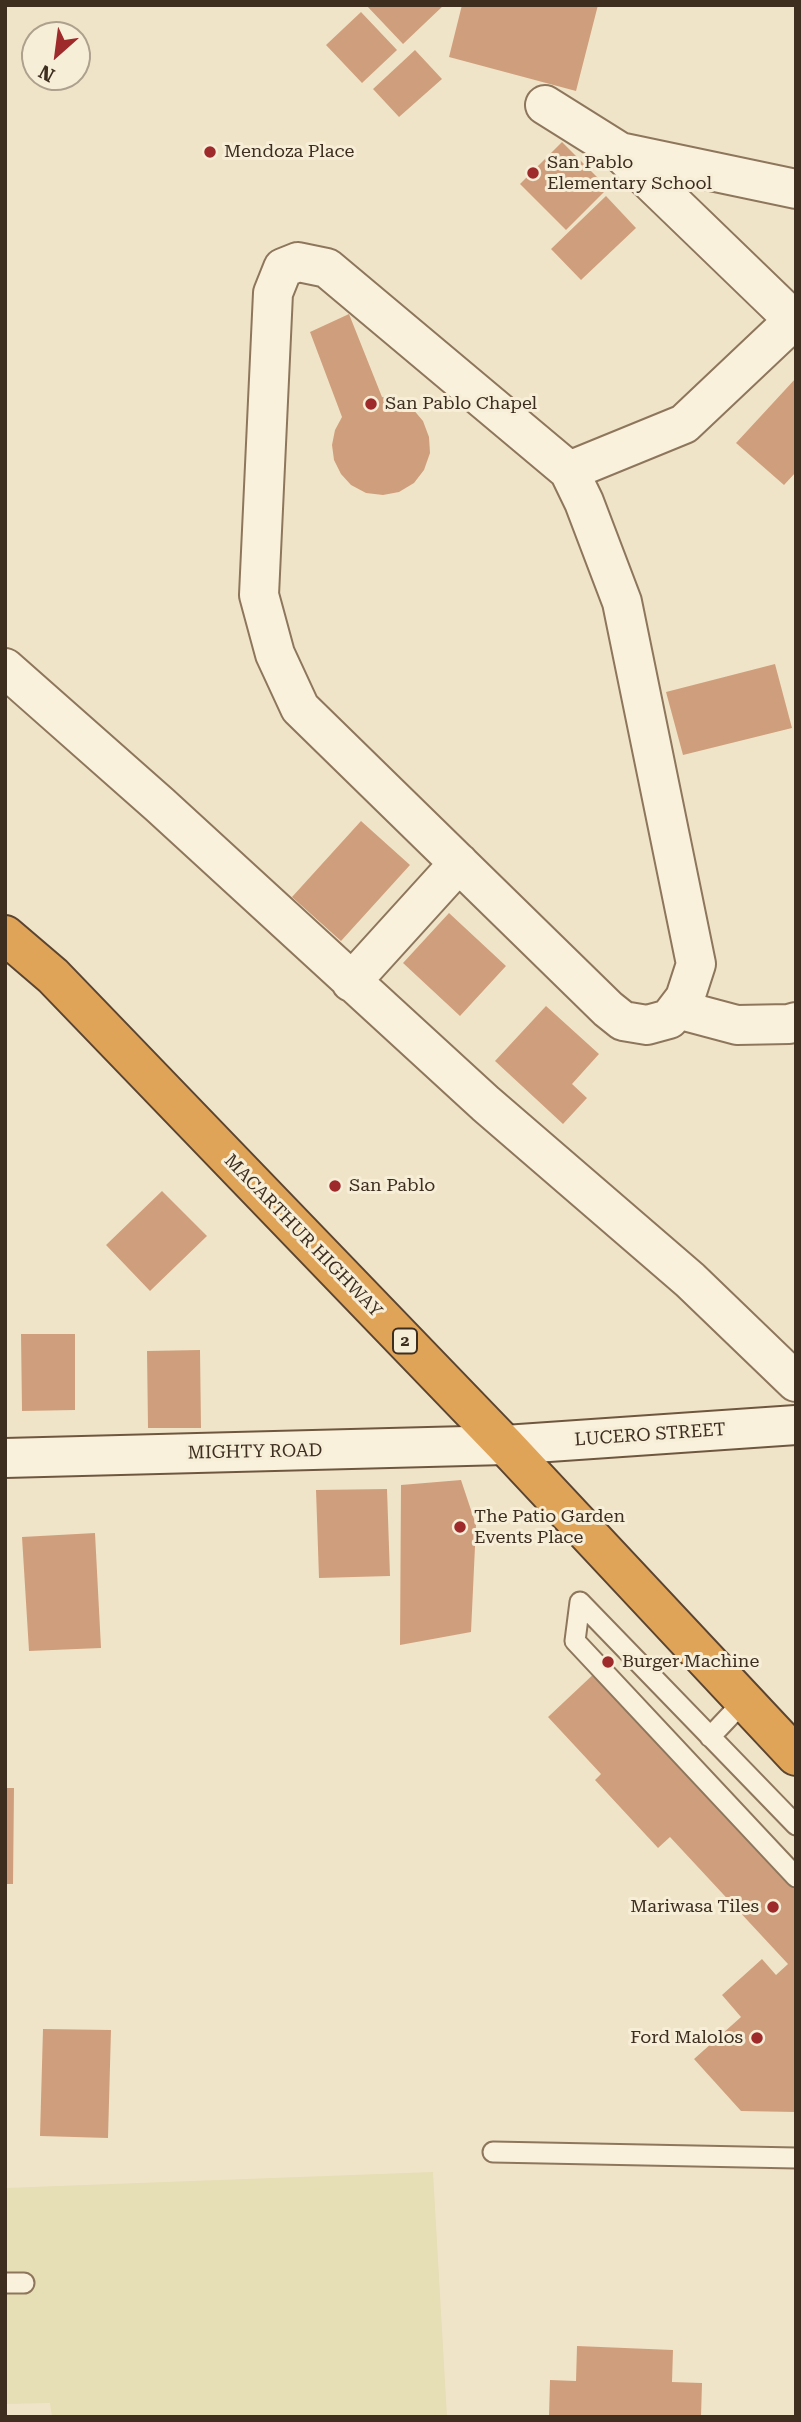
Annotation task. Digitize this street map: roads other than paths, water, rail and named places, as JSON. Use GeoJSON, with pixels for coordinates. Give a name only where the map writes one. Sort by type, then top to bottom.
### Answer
{"type":"FeatureCollection","features":[{"type":"Feature","properties":{"kind":"highway","name":"MACARTHUR HIGHWAY"},"geometry":{"type":"LineString","coordinates":[[5,935],[53,976],[505,1445],[796,1756]]}},
{"type":"Feature","properties":{"kind":"street"},"geometry":{"type":"LineString","coordinates":[[545,105],[620,152],[795,321],[684,424],[569,471]]}},
{"type":"Feature","properties":{"kind":"street"},"geometry":{"type":"LineString","coordinates":[[620,152],[796,189]]}},
{"type":"Feature","properties":{"kind":"street"},"geometry":{"type":"LineString","coordinates":[[298,262],[327,268],[569,471],[584,502],[622,601],[694,951],[696,964],[685,998],[669,1019],[647,1025],[624,1021],[459,863],[300,708],[275,654],[259,594],[273,293],[283,268],[298,262]]}},
{"type":"Feature","properties":{"kind":"street"},"geometry":{"type":"LineString","coordinates":[[5,668],[160,805],[486,1104],[690,1280],[796,1382]]}},
{"type":"Feature","properties":{"kind":"street"},"geometry":{"type":"LineString","coordinates":[[351,982],[459,863]]}},
{"type":"Feature","properties":{"kind":"street"},"geometry":{"type":"LineString","coordinates":[[677,1009],[737,1025],[796,1022]]}},
{"type":"Feature","properties":{"kind":"street","name":"LUCERO STREET"},"geometry":{"type":"LineString","coordinates":[[505,1445],[796,1425]]}},
{"type":"Feature","properties":{"kind":"street","name":"MIGHTY ROAD"},"geometry":{"type":"LineString","coordinates":[[5,1458],[505,1445]]}},
{"type":"Feature","properties":{"kind":"lane"},"geometry":{"type":"LineString","coordinates":[[796,1825],[580,1601],[575,1641],[796,1877]]}},
{"type":"Feature","properties":{"kind":"lane"},"geometry":{"type":"LineString","coordinates":[[710,1737],[744,1701]]}},
{"type":"Feature","properties":{"kind":"lane"},"geometry":{"type":"LineString","coordinates":[[493,2152],[796,2158]]}},
{"type":"Feature","properties":{"kind":"place","name":"Mendoza Place"},"geometry":{"type":"Point","coordinates":[210,152]}},
{"type":"Feature","properties":{"kind":"place","name":"San Pablo Elementary School"},"geometry":{"type":"Point","coordinates":[533,173]}},
{"type":"Feature","properties":{"kind":"place","name":"San Pablo Chapel"},"geometry":{"type":"Point","coordinates":[371,404]}},
{"type":"Feature","properties":{"kind":"place","name":"San Pablo"},"geometry":{"type":"Point","coordinates":[335,1186]}},
{"type":"Feature","properties":{"kind":"place","name":"The Patio Garden Events Place"},"geometry":{"type":"Point","coordinates":[460,1527]}},
{"type":"Feature","properties":{"kind":"place","name":"Burger Machine"},"geometry":{"type":"Point","coordinates":[608,1662]}},
{"type":"Feature","properties":{"kind":"place","name":"Mariwasa Tiles"},"geometry":{"type":"Point","coordinates":[773,1907]}},
{"type":"Feature","properties":{"kind":"place","name":"Ford Malolos"},"geometry":{"type":"Point","coordinates":[757,2038]}}]}
